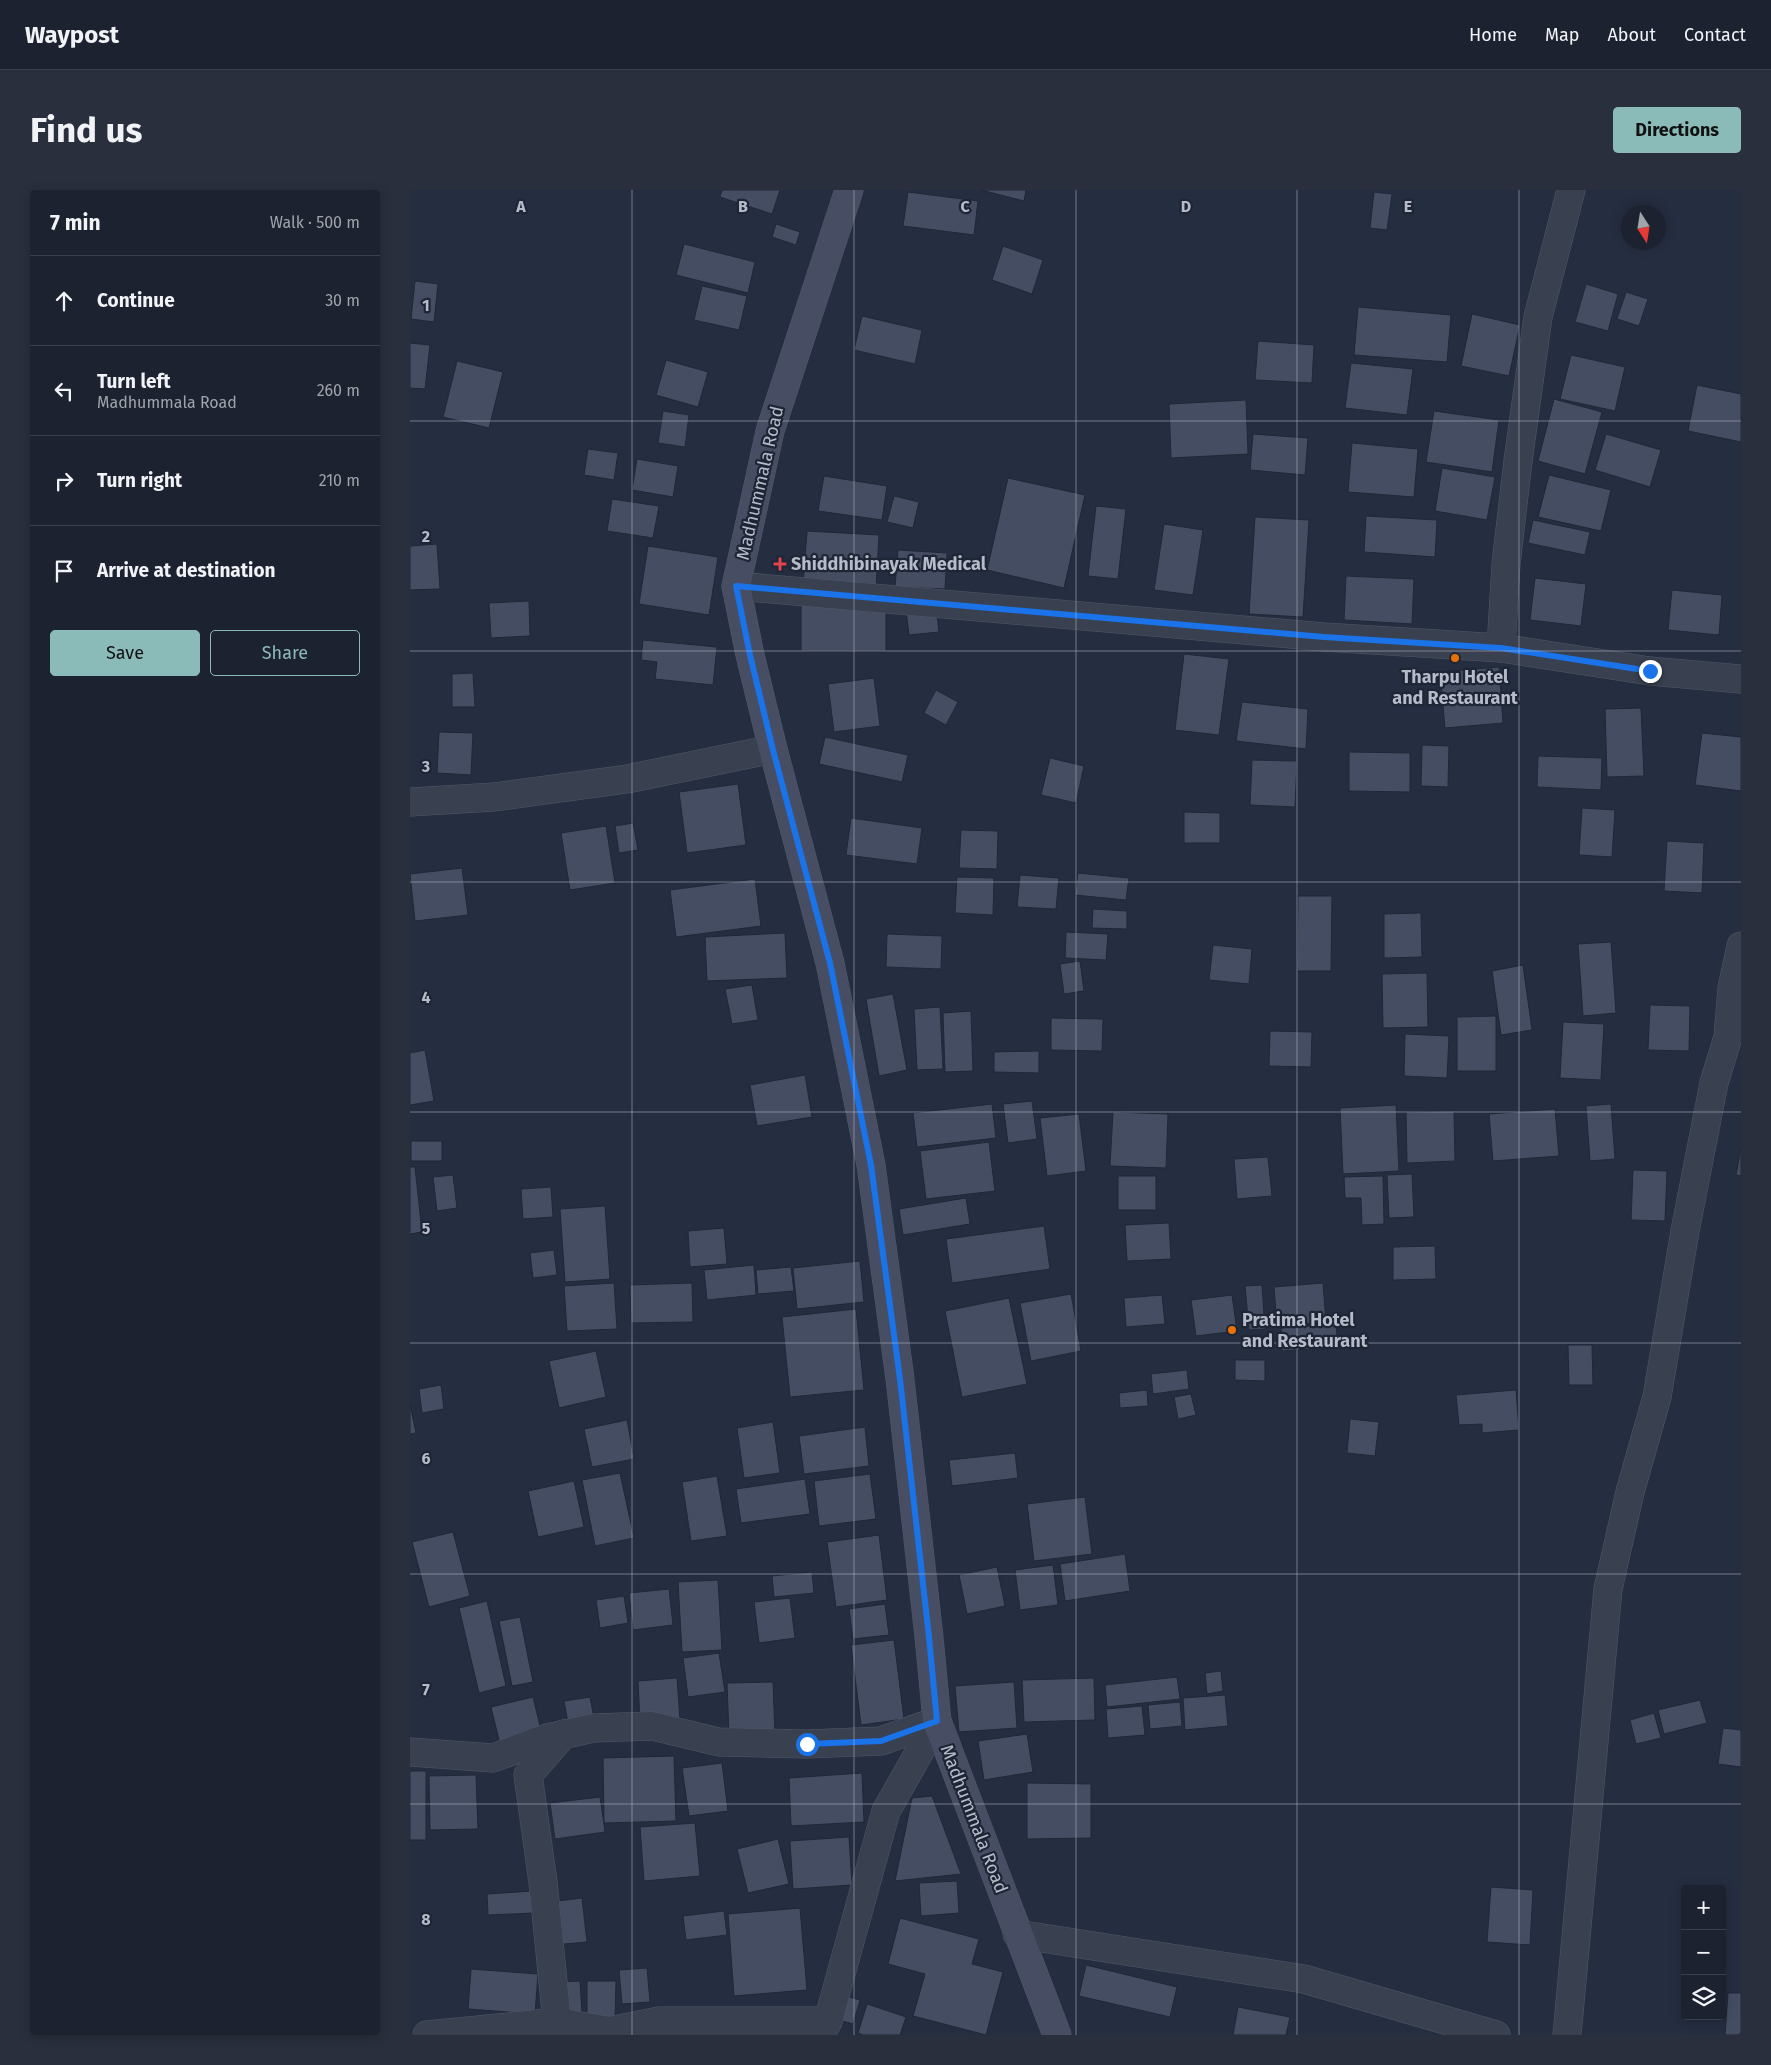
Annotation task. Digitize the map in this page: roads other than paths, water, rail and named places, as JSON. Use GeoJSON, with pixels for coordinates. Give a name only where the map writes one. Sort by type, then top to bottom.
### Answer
{"type":"FeatureCollection","features":[{"type":"Feature","properties":{"kind":"street","name":"Madhummala Road"},"geometry":{"type":"LineString","coordinates":[[849,190],[770,431],[736,586],[750,655],[773,750],[830,963],[871,1165],[900,1379],[937,1721],[1058,2035]]}},
{"type":"Feature","properties":{"kind":"street"},"geometry":{"type":"LineString","coordinates":[[1501,648],[1507,554],[1538,317],[1571,190]]}},
{"type":"Feature","properties":{"kind":"street"},"geometry":{"type":"LineString","coordinates":[[736,586],[1324,637],[1501,648],[1650,671],[1741,679]]}},
{"type":"Feature","properties":{"kind":"street"},"geometry":{"type":"LineString","coordinates":[[410,802],[494,797],[627,779],[773,750]]}},
{"type":"Feature","properties":{"kind":"street"},"geometry":{"type":"LineString","coordinates":[[1567,2035],[1608,1588],[1630,1492],[1657,1397],[1685,1231],[1714,1083],[1728,1037],[1732,988],[1741,946]]}},
{"type":"Feature","properties":{"kind":"street"},"geometry":{"type":"LineString","coordinates":[[410,1752],[494,1758],[547,1738],[564,1734],[594,1728],[652,1726],[719,1742],[807,1744],[881,1741],[937,1721]]}},
{"type":"Feature","properties":{"kind":"street"},"geometry":{"type":"LineString","coordinates":[[427,2035],[557,2022],[610,2032],[660,2021],[825,2028],[886,1811],[937,1721]]}},
{"type":"Feature","properties":{"kind":"street"},"geometry":{"type":"LineString","coordinates":[[557,2022],[544,1882],[528,1775],[564,1734]]}},
{"type":"Feature","properties":{"kind":"street"},"geometry":{"type":"LineString","coordinates":[[1018,1934],[1304,1979],[1496,2035]]}},
{"type":"Feature","properties":{"kind":"place","name":"Shiddhibinayak Medical"},"geometry":{"type":"Point","coordinates":[780,564]}},
{"type":"Feature","properties":{"kind":"place","name":"Tharpu Hotel and Restaurant"},"geometry":{"type":"Point","coordinates":[1455,658]}},
{"type":"Feature","properties":{"kind":"place","name":"Pratima Hotel and Restaurant"},"geometry":{"type":"Point","coordinates":[1232,1330]}}]}
